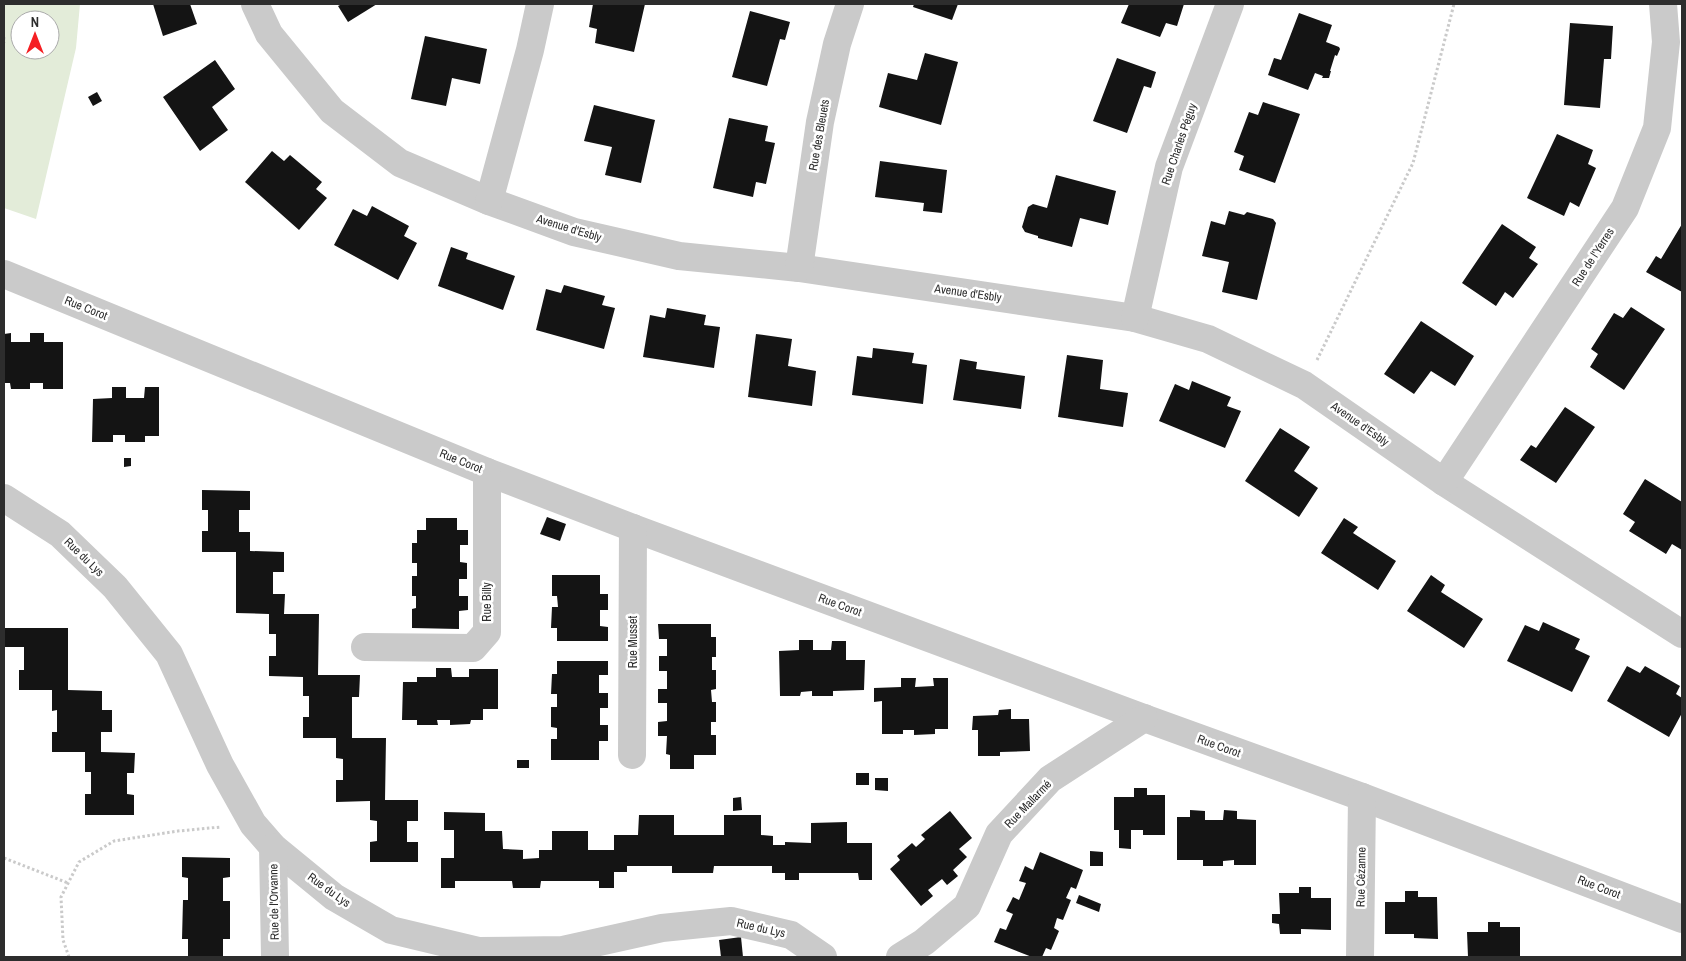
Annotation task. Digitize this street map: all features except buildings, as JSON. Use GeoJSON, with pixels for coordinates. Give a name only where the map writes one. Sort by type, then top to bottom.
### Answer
{"type":"FeatureCollection","features":[{"type":"Feature","properties":{"kind":"street","name":"Avenue d'Esbly"},"geometry":{"type":"LineString","coordinates":[[255,4],[269,34],[332,111],[400,162],[489,201],[574,232],[679,256],[799,268],[1134,318],[1208,339],[1304,385],[1444,482],[1682,634]]}},
{"type":"Feature","properties":{"kind":"street"},"geometry":{"type":"LineString","coordinates":[[489,201],[530,50],[540,4]]}},
{"type":"Feature","properties":{"kind":"street","name":"Rue des Bleuets"},"geometry":{"type":"LineString","coordinates":[[799,268],[820,122],[837,44],[850,4]]}},
{"type":"Feature","properties":{"kind":"street","name":"Rue Charles Péguy"},"geometry":{"type":"LineString","coordinates":[[1134,318],[1169,167],[1230,4]]}},
{"type":"Feature","properties":{"kind":"street","name":"Rue de l'Yerres"},"geometry":{"type":"LineString","coordinates":[[1444,482],[1625,208],[1657,128],[1674,42],[1663,4]]}},
{"type":"Feature","properties":{"kind":"street","name":"Rue Corot"},"geometry":{"type":"LineString","coordinates":[[4,274],[487,472],[1144,718],[1362,797],[1682,919]]}},
{"type":"Feature","properties":{"kind":"street","name":"Rue Billy"},"geometry":{"type":"LineString","coordinates":[[365,647],[473,648],[487,632],[487,472]]}},
{"type":"Feature","properties":{"kind":"street","name":"Rue du Lys"},"geometry":{"type":"LineString","coordinates":[[4,498],[60,534],[115,587],[169,654],[220,765],[253,824],[273,846],[334,897],[391,930],[479,951],[563,954],[662,928],[731,921],[791,935],[824,957]]}},
{"type":"Feature","properties":{"kind":"street","name":"Rue Musset"},"geometry":{"type":"LineString","coordinates":[[632,755],[633,528]]}},
{"type":"Feature","properties":{"kind":"street","name":"Rue Mallarmé"},"geometry":{"type":"LineString","coordinates":[[900,957],[924,942],[967,906],[999,834],[1050,779],[1144,718]]}},
{"type":"Feature","properties":{"kind":"street","name":"Rue Cézanne"},"geometry":{"type":"LineString","coordinates":[[1360,957],[1362,797]]}},
{"type":"Feature","properties":{"kind":"street","name":"Rue de l'Orvanne"},"geometry":{"type":"LineString","coordinates":[[273,846],[275,957]]}},
{"type":"Feature","properties":{"kind":"path"},"geometry":{"type":"LineString","coordinates":[[1304,385],[1413,163],[1454,4]]}},
{"type":"Feature","properties":{"kind":"path"},"geometry":{"type":"LineString","coordinates":[[4,36],[4,43]]}},
{"type":"Feature","properties":{"kind":"path"},"geometry":{"type":"LineString","coordinates":[[69,957],[63,940],[61,897],[79,862],[114,841],[178,831],[253,824]]}},
{"type":"Feature","properties":{"kind":"path"},"geometry":{"type":"LineString","coordinates":[[4,858],[68,883]]}},
{"type":"Feature","properties":{"kind":"green space"},"geometry":{"type":"Polygon","coordinates":[[[4,4],[80,4],[76,48],[36,219],[4,208],[4,4]]]}}]}
